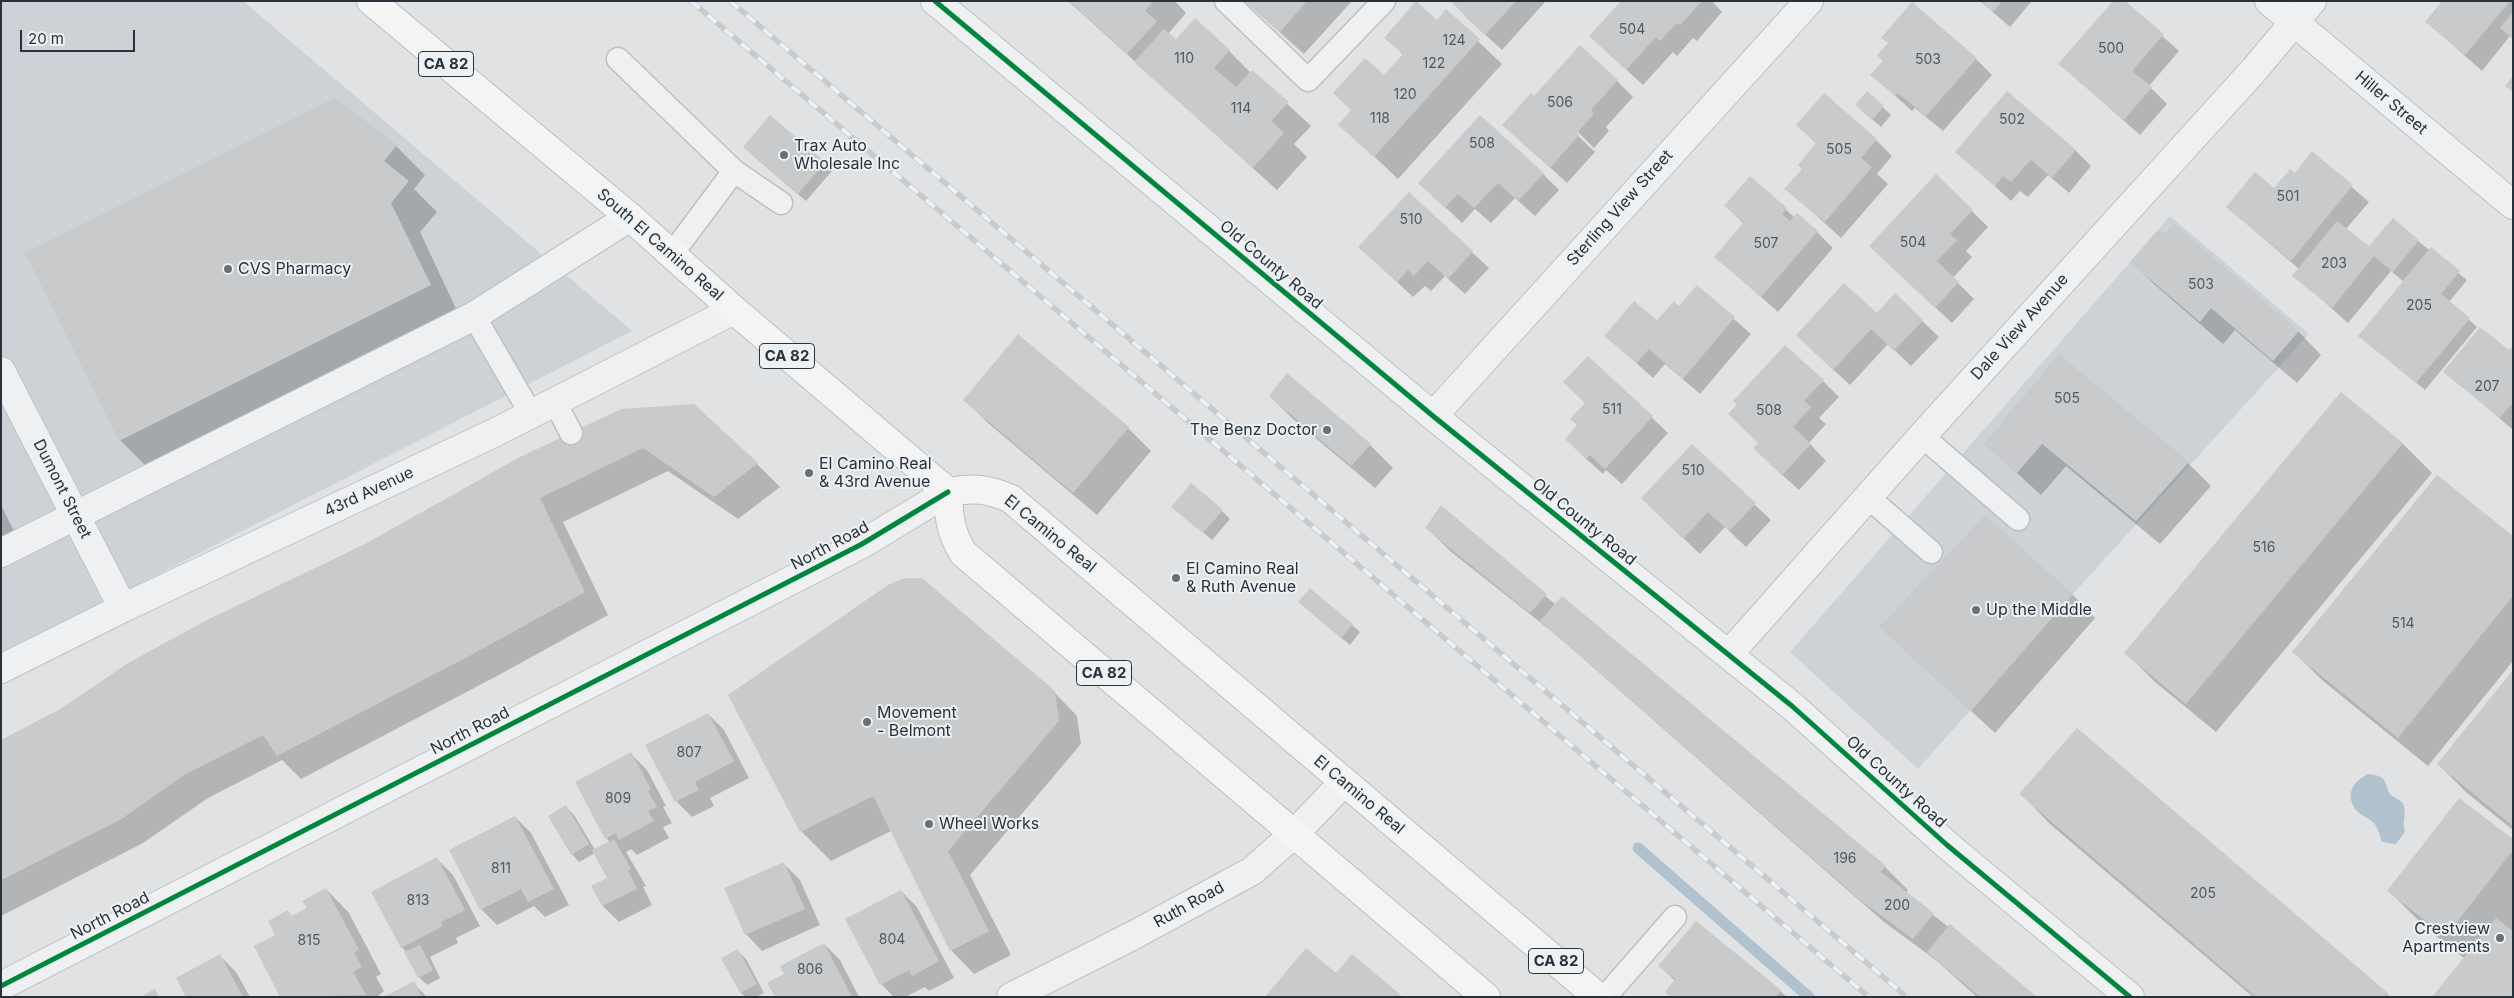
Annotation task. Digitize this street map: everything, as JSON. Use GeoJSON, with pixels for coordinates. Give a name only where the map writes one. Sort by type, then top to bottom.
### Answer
{"type":"FeatureCollection","features":[{"type":"Feature","properties":{"kind":"main road","name":"South El Camino Real"},"geometry":{"type":"LineString","coordinates":[[371,1],[630,217],[734,310],[948,492]]}},
{"type":"Feature","properties":{"kind":"main road","name":"El Camino Real"},"geometry":{"type":"LineString","coordinates":[[948,492],[970,489],[990,490],[1011,499],[1598,997]]}},
{"type":"Feature","properties":{"kind":"main road","name":"CA 82"},"geometry":{"type":"LineString","coordinates":[[948,492],[949,517],[953,536],[963,553],[1486,997]]}},
{"type":"Feature","properties":{"kind":"street","name":"Old County Road"},"geometry":{"type":"LineString","coordinates":[[934,1],[1433,416],[1792,706],[1947,845],[2130,997]]}},
{"type":"Feature","properties":{"kind":"street","name":"Sterling View Street"},"geometry":{"type":"LineString","coordinates":[[1433,416],[1809,1]]}},
{"type":"Feature","properties":{"kind":"street","name":"Hiller Street"},"geometry":{"type":"LineString","coordinates":[[2269,1],[2513,206]]}},
{"type":"Feature","properties":{"kind":"street","name":"Dale View Avenue"},"geometry":{"type":"LineString","coordinates":[[1729,654],[2312,1]]}},
{"type":"Feature","properties":{"kind":"street"},"geometry":{"type":"LineString","coordinates":[[1,553],[474,316],[630,217]]}},
{"type":"Feature","properties":{"kind":"street","name":"43rd Avenue"},"geometry":{"type":"LineString","coordinates":[[1,669],[123,608],[543,408],[734,310]]}},
{"type":"Feature","properties":{"kind":"street","name":"Dumont Street"},"geometry":{"type":"LineString","coordinates":[[1,371],[123,608]]}},
{"type":"Feature","properties":{"kind":"street","name":"North Road"},"geometry":{"type":"LineString","coordinates":[[16,987],[862,544],[948,492]]}},
{"type":"Feature","properties":{"kind":"street","name":"Ruth Road"},"geometry":{"type":"LineString","coordinates":[[1011,997],[1132,936],[1252,871],[1294,834],[1344,782]]}},
{"type":"Feature","properties":{"kind":"lane"},"geometry":{"type":"LineString","coordinates":[[1226,1],[1308,80],[1384,1]]}},
{"type":"Feature","properties":{"kind":"lane"},"geometry":{"type":"LineString","coordinates":[[618,59],[734,171],[782,203]]}},
{"type":"Feature","properties":{"kind":"lane"},"geometry":{"type":"LineString","coordinates":[[672,254],[734,171]]}},
{"type":"Feature","properties":{"kind":"lane"},"geometry":{"type":"LineString","coordinates":[[474,316],[543,408],[570,433]]}},
{"type":"Feature","properties":{"kind":"lane"},"geometry":{"type":"LineString","coordinates":[[1922,436],[2018,519]]}},
{"type":"Feature","properties":{"kind":"lane"},"geometry":{"type":"LineString","coordinates":[[1869,498],[1931,552]]}},
{"type":"Feature","properties":{"kind":"lane"},"geometry":{"type":"LineString","coordinates":[[1605,997],[1675,917]]}},
{"type":"Feature","properties":{"kind":"shaded area"},"geometry":{"type":"Polygon","coordinates":[[[1,1],[243,1],[632,331],[1,655],[1,1]]]}},
{"type":"Feature","properties":{"kind":"shaded area"},"geometry":{"type":"Polygon","coordinates":[[[2170,216],[2309,334],[2073,594],[1918,769],[1790,652],[2170,216]]]}},
{"type":"Feature","properties":{"kind":"water"},"geometry":{"type":"Polygon","coordinates":[[[2368,774],[2382,778],[2390,794],[2403,804],[2405,832],[2396,844],[2382,842],[2374,823],[2357,811],[2352,803],[2352,788],[2368,774]]]}},
{"type":"Feature","properties":{"kind":"building"},"geometry":{"type":"Polygon","coordinates":[[[1069,1],[1153,1],[1145,11],[1157,21],[1127,54],[1069,1]]]}},
{"type":"Feature","properties":{"kind":"building"},"geometry":{"type":"Polygon","coordinates":[[[1246,1],[1307,1],[1280,32],[1246,1]]]}},
{"type":"Feature","properties":{"kind":"building"},"geometry":{"type":"Polygon","coordinates":[[[1416,1],[1437,20],[1446,9],[1480,39],[1374,157],[1338,125],[1351,110],[1333,93],[1365,58],[1384,75],[1403,54],[1384,38],[1416,1]]]}},
{"type":"Feature","properties":{"kind":"building"},"geometry":{"type":"Polygon","coordinates":[[[1450,1],[1516,1],[1485,35],[1450,1]]]}},
{"type":"Feature","properties":{"kind":"building"},"geometry":{"type":"Polygon","coordinates":[[[1621,1],[1702,1],[1680,25],[1677,23],[1660,41],[1656,37],[1626,70],[1589,36],[1621,1]]]}},
{"type":"Feature","properties":{"kind":"building"},"geometry":{"type":"Polygon","coordinates":[[[1981,1],[2002,1],[1993,12],[1981,1]]]}},
{"type":"Feature","properties":{"kind":"building"},"geometry":{"type":"Polygon","coordinates":[[[2113,1],[2125,1],[2164,34],[2132,71],[2152,87],[2124,120],[2058,64],[2113,1]]]}},
{"type":"Feature","properties":{"kind":"building"},"geometry":{"type":"Polygon","coordinates":[[[2442,1],[2510,1],[2465,55],[2425,22],[2442,1]]]}},
{"type":"Feature","properties":{"kind":"building"},"geometry":{"type":"Polygon","coordinates":[[[1912,2],[1977,58],[1926,116],[1898,93],[1895,96],[1870,75],[1883,61],[1877,55],[1888,43],[1881,38],[1912,2]]]}},
{"type":"Feature","properties":{"kind":"building"},"geometry":{"type":"Polygon","coordinates":[[[2513,12],[2513,39],[2500,28],[2513,12]]]}},
{"type":"Feature","properties":{"kind":"building"},"geometry":{"type":"Polygon","coordinates":[[[1195,18],[1230,50],[1214,68],[1236,87],[1252,70],[1289,102],[1271,121],[1284,133],[1253,168],[1134,62],[1164,29],[1176,39],[1195,18]]]}},
{"type":"Feature","properties":{"kind":"building"},"geometry":{"type":"Polygon","coordinates":[[[1580,45],[1618,80],[1591,110],[1594,114],[1577,133],[1579,135],[1550,168],[1502,125],[1531,93],[1534,96],[1580,45]]]}},
{"type":"Feature","properties":{"kind":"building"},"geometry":{"type":"Polygon","coordinates":[[[2513,76],[2513,92],[2505,86],[2513,76]]]}},
{"type":"Feature","properties":{"kind":"building"},"geometry":{"type":"Polygon","coordinates":[[[1867,91],[1884,106],[1872,120],[1855,105],[1867,91]]]}},
{"type":"Feature","properties":{"kind":"building"},"geometry":{"type":"Polygon","coordinates":[[[2007,91],[2076,150],[2052,178],[2031,160],[2011,182],[2003,176],[1995,186],[1955,152],[2007,91]]]}},
{"type":"Feature","properties":{"kind":"building"},"geometry":{"type":"Polygon","coordinates":[[[1824,93],[1877,139],[1861,158],[1872,167],[1825,222],[1784,189],[1802,169],[1798,165],[1816,143],[1796,125],[1824,93]]]}},
{"type":"Feature","properties":{"kind":"building","name":"CVS Pharmacy"},"geometry":{"type":"Polygon","coordinates":[[[335,98],[397,145],[384,161],[409,181],[391,203],[431,285],[119,441],[25,253],[335,98]]]}},
{"type":"Feature","properties":{"kind":"building","name":"Trax Auto Wholesale Inc"},"geometry":{"type":"Polygon","coordinates":[[[770,115],[825,162],[798,194],[743,147],[770,115]]]}},
{"type":"Feature","properties":{"kind":"building"},"geometry":{"type":"Polygon","coordinates":[[[1480,115],[1544,173],[1518,201],[1498,183],[1474,208],[1458,194],[1445,208],[1418,183],[1480,115]]]}},
{"type":"Feature","properties":{"kind":"building"},"geometry":{"type":"Polygon","coordinates":[[[2312,151],[2353,185],[2291,261],[2226,207],[2255,172],[2274,188],[2290,169],[2295,173],[2312,151]]]}},
{"type":"Feature","properties":{"kind":"building"},"geometry":{"type":"Polygon","coordinates":[[[1936,174],[1973,210],[1950,234],[1957,240],[1937,261],[1959,282],[1935,308],[1869,246],[1936,174]]]}},
{"type":"Feature","properties":{"kind":"building"},"geometry":{"type":"Polygon","coordinates":[[[1750,176],[1787,208],[1782,214],[1790,221],[1797,213],[1818,231],[1761,297],[1714,257],[1744,222],[1724,206],[1750,176]]]}},
{"type":"Feature","properties":{"kind":"building"},"geometry":{"type":"Polygon","coordinates":[[[1409,192],[1473,251],[1448,279],[1428,261],[1414,276],[1408,270],[1397,282],[1358,247],[1409,192]]]}},
{"type":"Feature","properties":{"kind":"building"},"geometry":{"type":"Polygon","coordinates":[[[2393,218],[2419,240],[2393,272],[2374,256],[2332,308],[2292,276],[2337,221],[2369,246],[2393,218]]]}},
{"type":"Feature","properties":{"kind":"building"},"geometry":{"type":"Polygon","coordinates":[[[2174,224],[2299,331],[2273,361],[2211,308],[2200,322],[2130,262],[2159,229],[2165,234],[2174,224]]]}},
{"type":"Feature","properties":{"kind":"building"},"geometry":{"type":"Polygon","coordinates":[[[2431,247],[2460,271],[2441,294],[2470,318],[2416,383],[2358,336],[2431,247]]]}},
{"type":"Feature","properties":{"kind":"building"},"geometry":{"type":"Polygon","coordinates":[[[1844,283],[1877,313],[1895,293],[1923,320],[1894,351],[1871,329],[1833,370],[1796,335],[1844,283]]]}},
{"type":"Feature","properties":{"kind":"building"},"geometry":{"type":"Polygon","coordinates":[[[1697,285],[1735,317],[1683,379],[1649,349],[1637,363],[1604,336],[1634,301],[1657,320],[1674,301],[1679,306],[1697,285]]]}},
{"type":"Feature","properties":{"kind":"building"},"geometry":{"type":"Polygon","coordinates":[[[2480,327],[2509,350],[2513,346],[2513,402],[2500,418],[2443,372],[2480,327]]]}},
{"type":"Feature","properties":{"kind":"building"},"geometry":{"type":"Polygon","coordinates":[[[1018,334],[1129,427],[1073,493],[963,400],[1018,334]]]}},
{"type":"Feature","properties":{"kind":"building"},"geometry":{"type":"Polygon","coordinates":[[[1785,345],[1824,380],[1804,401],[1811,407],[1793,427],[1811,444],[1782,475],[1753,448],[1758,443],[1728,414],[1737,404],[1733,401],[1785,345]]]}},
{"type":"Feature","properties":{"kind":"building"},"geometry":{"type":"Polygon","coordinates":[[[2059,354],[2189,462],[2136,521],[2042,444],[2017,473],[1984,444],[2059,354]]]}},
{"type":"Feature","properties":{"kind":"building"},"geometry":{"type":"Polygon","coordinates":[[[1588,356],[1653,416],[1605,469],[1590,455],[1586,459],[1565,439],[1577,425],[1570,419],[1585,403],[1563,382],[1588,356]]]}},
{"type":"Feature","properties":{"kind":"building"},"geometry":{"type":"Polygon","coordinates":[[[1287,373],[1371,444],[1351,466],[1269,396],[1287,373]]]}},
{"type":"Feature","properties":{"kind":"building"},"geometry":{"type":"Polygon","coordinates":[[[2341,392],[2403,443],[2186,704],[2124,653],[2341,392]]]}},
{"type":"Feature","properties":{"kind":"building"},"geometry":{"type":"Polygon","coordinates":[[[694,404],[758,463],[714,497],[643,448],[540,498],[585,592],[473,654],[277,756],[263,735],[184,775],[120,820],[1,880],[1,740],[62,708],[128,663],[207,620],[365,544],[520,457],[621,409],[694,404]]]}},
{"type":"Feature","properties":{"kind":"building"},"geometry":{"type":"Polygon","coordinates":[[[1692,444],[1756,503],[1729,531],[1708,512],[1683,539],[1641,498],[1692,444]]]}},
{"type":"Feature","properties":{"kind":"building"},"geometry":{"type":"Polygon","coordinates":[[[2437,475],[2513,536],[2513,596],[2398,738],[2292,652],[2437,475]]]}},
{"type":"Feature","properties":{"kind":"building"},"geometry":{"type":"Polygon","coordinates":[[[1191,483],[1223,510],[1203,533],[1171,507],[1191,483]]]}},
{"type":"Feature","properties":{"kind":"building"},"geometry":{"type":"Polygon","coordinates":[[[1441,505],[1547,594],[1530,613],[1425,528],[1441,505]]]}},
{"type":"Feature","properties":{"kind":"building","name":"Up the Middle"},"geometry":{"type":"Polygon","coordinates":[[[1985,515],[2073,594],[1971,711],[1879,627],[1985,515]]]}},
{"type":"Feature","properties":{"kind":"building","name":"Movement - Belmont"},"geometry":{"type":"Polygon","coordinates":[[[904,578],[922,578],[1055,691],[1059,721],[948,851],[989,931],[950,951],[873,796],[800,832],[728,695],[888,585],[904,578]]]}},
{"type":"Feature","properties":{"kind":"building"},"geometry":{"type":"Polygon","coordinates":[[[1310,588],[1353,624],[1341,638],[1298,602],[1310,588]]]}},
{"type":"Feature","properties":{"kind":"building"},"geometry":{"type":"Polygon","coordinates":[[[1562,596],[1886,866],[1881,872],[1934,913],[1913,939],[1859,899],[1540,621],[1562,596]]]}},
{"type":"Feature","properties":{"kind":"building"},"geometry":{"type":"Polygon","coordinates":[[[2513,670],[2513,826],[2437,764],[2513,670]]]}},
{"type":"Feature","properties":{"kind":"building"},"geometry":{"type":"Polygon","coordinates":[[[708,713],[734,761],[695,782],[699,790],[675,802],[645,745],[708,713]]]}},
{"type":"Feature","properties":{"kind":"building"},"geometry":{"type":"Polygon","coordinates":[[[2077,728],[2388,993],[2384,997],[2256,997],[2019,794],[2077,728]]]}},
{"type":"Feature","properties":{"kind":"building"},"geometry":{"type":"Polygon","coordinates":[[[631,752],[651,789],[648,791],[657,807],[648,811],[654,821],[619,840],[616,833],[605,839],[575,782],[631,752]]]}},
{"type":"Feature","properties":{"kind":"building"},"geometry":{"type":"Polygon","coordinates":[[[2459,798],[2513,839],[2513,850],[2446,936],[2387,891],[2459,798]]]}},
{"type":"Feature","properties":{"kind":"building"},"geometry":{"type":"Polygon","coordinates":[[[566,805],[589,844],[571,855],[548,816],[566,805]]]}},
{"type":"Feature","properties":{"kind":"building"},"geometry":{"type":"Polygon","coordinates":[[[515,816],[554,889],[528,902],[521,889],[480,910],[449,850],[515,816]]]}},
{"type":"Feature","properties":{"kind":"building"},"geometry":{"type":"Polygon","coordinates":[[[614,839],[631,869],[628,871],[637,889],[602,906],[591,886],[607,878],[592,850],[614,839]]]}},
{"type":"Feature","properties":{"kind":"building"},"geometry":{"type":"Polygon","coordinates":[[[437,857],[465,910],[441,922],[443,926],[401,948],[371,892],[437,857]]]}},
{"type":"Feature","properties":{"kind":"building"},"geometry":{"type":"Polygon","coordinates":[[[784,862],[805,909],[745,935],[724,888],[784,862]]]}},
{"type":"Feature","properties":{"kind":"building"},"geometry":{"type":"Polygon","coordinates":[[[326,888],[359,950],[354,953],[362,967],[353,972],[366,995],[280,997],[254,946],[275,935],[268,921],[288,910],[291,916],[307,908],[302,901],[326,888]]]}},
{"type":"Feature","properties":{"kind":"building"},"geometry":{"type":"Polygon","coordinates":[[[901,890],[939,961],[912,976],[909,970],[880,985],[845,919],[901,890]]]}},
{"type":"Feature","properties":{"kind":"building"},"geometry":{"type":"Polygon","coordinates":[[[2496,918],[2513,931],[2513,997],[2432,997],[2496,918]]]}},
{"type":"Feature","properties":{"kind":"building"},"geometry":{"type":"Polygon","coordinates":[[[1696,921],[1781,990],[1776,997],[1670,997],[1665,992],[1675,979],[1658,966],[1696,921]]]}},
{"type":"Feature","properties":{"kind":"building"},"geometry":{"type":"Polygon","coordinates":[[[1950,924],[2037,997],[1980,997],[1927,952],[1950,924]]]}},
{"type":"Feature","properties":{"kind":"building"},"geometry":{"type":"Polygon","coordinates":[[[824,943],[852,997],[775,997],[767,983],[784,974],[780,966],[824,943]]]}},
{"type":"Feature","properties":{"kind":"building"},"geometry":{"type":"Polygon","coordinates":[[[420,945],[433,970],[418,978],[404,952],[420,945]]]}},
{"type":"Feature","properties":{"kind":"building"},"geometry":{"type":"Polygon","coordinates":[[[1306,948],[1336,973],[1352,954],[1403,997],[1265,997],[1306,948]]]}},
{"type":"Feature","properties":{"kind":"building"},"geometry":{"type":"Polygon","coordinates":[[[738,949],[757,984],[740,993],[721,958],[738,949]]]}},
{"type":"Feature","properties":{"kind":"building"},"geometry":{"type":"Polygon","coordinates":[[[220,954],[243,997],[186,997],[176,978],[220,954]]]}},
{"type":"Feature","properties":{"kind":"building"},"geometry":{"type":"Polygon","coordinates":[[[414,981],[422,997],[384,997],[414,981]]]}},
{"type":"Feature","properties":{"kind":"building"},"geometry":{"type":"Polygon","coordinates":[[[155,989],[159,997],[140,997],[155,989]]]}},
{"type":"Feature","properties":{"kind":"waterway"},"geometry":{"type":"LineString","coordinates":[[1638,848],[1809,997]]}},
{"type":"Feature","properties":{"kind":"railway"},"geometry":{"type":"LineString","coordinates":[[691,1],[1869,997]]}},
{"type":"Feature","properties":{"kind":"railway"},"geometry":{"type":"LineString","coordinates":[[730,1],[1907,997]]}},
{"type":"Feature","properties":{"kind":"cycle path"},"geometry":{"type":"LineString","coordinates":[[935,1],[1433,416],[1792,706],[1947,845],[2130,997]]}},
{"type":"Feature","properties":{"kind":"cycle path"},"geometry":{"type":"LineString","coordinates":[[1,986],[862,544],[948,492]]}},
{"type":"Feature","properties":{"kind":"place","name":"Trax Auto Wholesale Inc"},"geometry":{"type":"Point","coordinates":[784,155]}},
{"type":"Feature","properties":{"kind":"place","name":"CVS Pharmacy"},"geometry":{"type":"Point","coordinates":[228,269]}},
{"type":"Feature","properties":{"kind":"place","name":"The Benz Doctor"},"geometry":{"type":"Point","coordinates":[1327,430]}},
{"type":"Feature","properties":{"kind":"place","name":"El Camino Real & 43rd Avenue"},"geometry":{"type":"Point","coordinates":[809,473]}},
{"type":"Feature","properties":{"kind":"place","name":"El Camino Real & Ruth Avenue"},"geometry":{"type":"Point","coordinates":[1176,578]}},
{"type":"Feature","properties":{"kind":"place","name":"Up the Middle"},"geometry":{"type":"Point","coordinates":[1976,610]}},
{"type":"Feature","properties":{"kind":"place","name":"Movement - Belmont"},"geometry":{"type":"Point","coordinates":[867,722]}},
{"type":"Feature","properties":{"kind":"place","name":"Wheel Works"},"geometry":{"type":"Point","coordinates":[929,824]}},
{"type":"Feature","properties":{"kind":"place","name":"Crestview Apartments"},"geometry":{"type":"Point","coordinates":[2500,938]}}]}
